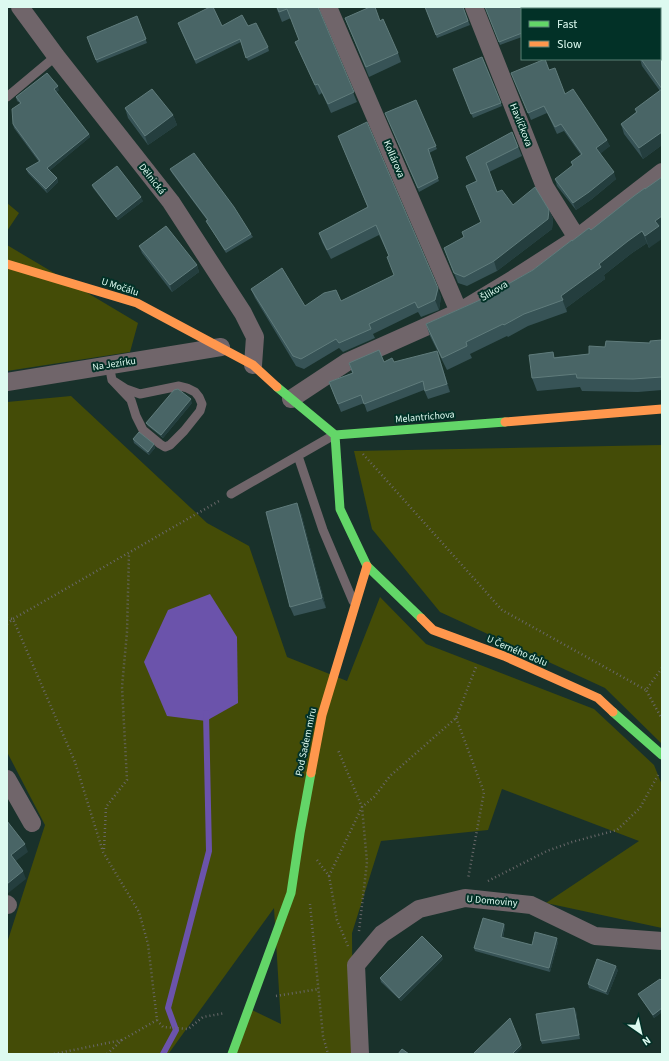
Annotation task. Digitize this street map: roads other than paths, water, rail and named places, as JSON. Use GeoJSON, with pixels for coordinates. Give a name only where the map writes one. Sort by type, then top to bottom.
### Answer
{"type":"FeatureCollection","features":[{"type":"Feature","properties":{"kind":"street","name":"Dělnická"},"geometry":{"type":"LineString","coordinates":[[20,7],[56,56],[171,202],[243,313],[255,337],[253,365]]}},
{"type":"Feature","properties":{"kind":"street","name":"Kollárova"},"geometry":{"type":"LineString","coordinates":[[328,7],[459,312]]}},
{"type":"Feature","properties":{"kind":"street","name":"Havlíčkova"},"geometry":{"type":"LineString","coordinates":[[474,7],[545,187],[577,238]]}},
{"type":"Feature","properties":{"kind":"street","name":"Šlikova"},"geometry":{"type":"LineString","coordinates":[[291,399],[347,362],[459,312],[512,280],[577,238],[662,172]]}},
{"type":"Feature","properties":{"kind":"street","name":"U Močálu"},"geometry":{"type":"LineString","coordinates":[[7,264],[137,303],[221,347]]}},
{"type":"Feature","properties":{"kind":"street"},"geometry":{"type":"LineString","coordinates":[[221,347],[253,365],[335,435],[340,509],[367,566]]}},
{"type":"Feature","properties":{"kind":"street","name":"Na Jezírku"},"geometry":{"type":"LineString","coordinates":[[7,382],[111,373],[221,347]]}},
{"type":"Feature","properties":{"kind":"street","name":"Melantrichova"},"geometry":{"type":"LineString","coordinates":[[335,435],[662,409]]}},
{"type":"Feature","properties":{"kind":"street","name":"Pod Sadem míru"},"geometry":{"type":"LineString","coordinates":[[232,1054],[291,893],[300,833],[322,715],[367,566]]}},
{"type":"Feature","properties":{"kind":"street","name":"U Černého dolu"},"geometry":{"type":"LineString","coordinates":[[367,566],[433,630],[504,656],[598,698],[662,755]]}},
{"type":"Feature","properties":{"kind":"street"},"geometry":{"type":"LineString","coordinates":[[7,779],[32,823]]}},
{"type":"Feature","properties":{"kind":"street","name":"U Domoviny"},"geometry":{"type":"LineString","coordinates":[[360,1054],[356,965],[382,934],[419,909],[465,898],[531,905],[595,936],[662,941]]}},
{"type":"Feature","properties":{"kind":"lane"},"geometry":{"type":"LineString","coordinates":[[7,96],[56,56]]}},
{"type":"Feature","properties":{"kind":"lane"},"geometry":{"type":"LineString","coordinates":[[111,373],[126,389],[140,394],[179,386],[187,388],[195,392],[199,397],[202,404],[200,411],[184,431],[170,445],[165,447],[143,430],[136,416],[131,400],[111,373]]}},
{"type":"Feature","properties":{"kind":"lane"},"geometry":{"type":"LineString","coordinates":[[231,494],[335,435]]}},
{"type":"Feature","properties":{"kind":"lane"},"geometry":{"type":"LineString","coordinates":[[298,456],[323,530],[355,606]]}},
{"type":"Feature","properties":{"kind":"waterway"},"geometry":{"type":"LineString","coordinates":[[163,1054],[176,1030],[168,1008],[209,851],[206,713]]}}]}
